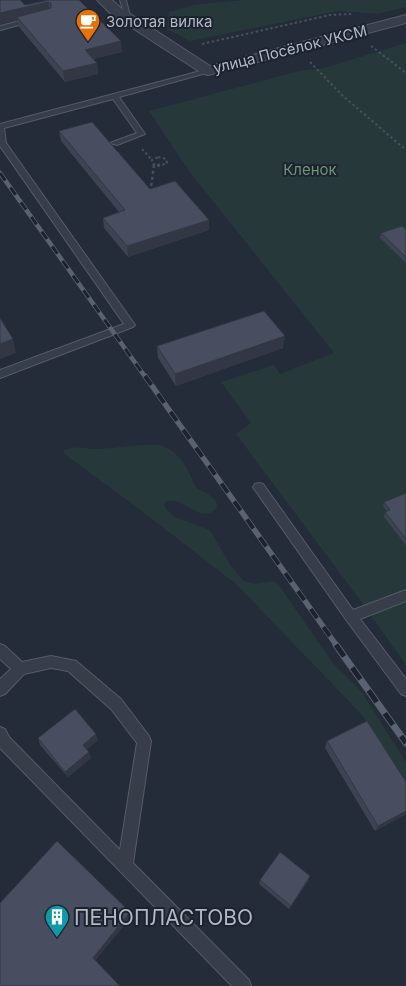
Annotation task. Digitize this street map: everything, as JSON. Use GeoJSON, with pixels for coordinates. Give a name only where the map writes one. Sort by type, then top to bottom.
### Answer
{"type":"FeatureCollection","features":[{"type":"Feature","properties":{"kind":"street","name":"улица Посёлок УКСМ"},"geometry":{"type":"LineString","coordinates":[[104,0],[116,11],[208,71],[406,18]]}},
{"type":"Feature","properties":{"kind":"lane"},"geometry":{"type":"LineString","coordinates":[[122,0],[129,19]]}},
{"type":"Feature","properties":{"kind":"lane"},"geometry":{"type":"LineString","coordinates":[[0,28],[42,18]]}},
{"type":"Feature","properties":{"kind":"lane"},"geometry":{"type":"LineString","coordinates":[[0,374],[130,325],[2,143],[1,130],[208,71]]}},
{"type":"Feature","properties":{"kind":"lane"},"geometry":{"type":"LineString","coordinates":[[114,142],[141,134],[115,96]]}},
{"type":"Feature","properties":{"kind":"lane"},"geometry":{"type":"LineString","coordinates":[[259,487],[406,690]]}},
{"type":"Feature","properties":{"kind":"lane"},"geometry":{"type":"LineString","coordinates":[[352,617],[406,595]]}},
{"type":"Feature","properties":{"kind":"lane"},"geometry":{"type":"LineString","coordinates":[[0,650],[20,669]]}},
{"type":"Feature","properties":{"kind":"lane"},"geometry":{"type":"LineString","coordinates":[[0,690],[20,669],[51,662],[71,665],[116,704],[144,741],[125,866]]}},
{"type":"Feature","properties":{"kind":"lane"},"geometry":{"type":"LineString","coordinates":[[0,734],[4,742],[243,986]]}},
{"type":"Feature","properties":{"kind":"path"},"geometry":{"type":"LineString","coordinates":[[177,50],[330,15],[355,15]]}},
{"type":"Feature","properties":{"kind":"path"},"geometry":{"type":"LineString","coordinates":[[371,46],[406,73]]}},
{"type":"Feature","properties":{"kind":"path"},"geometry":{"type":"LineString","coordinates":[[310,62],[343,96],[406,150]]}},
{"type":"Feature","properties":{"kind":"path"},"geometry":{"type":"LineString","coordinates":[[154,165],[162,166],[168,161],[164,158],[156,158],[152,161],[154,165],[151,187],[157,194]]}},
{"type":"Feature","properties":{"kind":"green space"},"geometry":{"type":"Polygon","coordinates":[[[243,0],[406,0],[406,7],[378,14],[338,11],[190,41],[167,29],[169,12],[193,5],[243,0]]]}},
{"type":"Feature","properties":{"kind":"green space","name":"Кленок"},"geometry":{"type":"Polygon","coordinates":[[[406,43],[406,665],[236,434],[251,423],[221,382],[274,365],[280,374],[334,353],[189,171],[149,111],[303,70],[321,69],[406,43]]]}},
{"type":"Feature","properties":{"kind":"green space"},"geometry":{"type":"Polygon","coordinates":[[[159,445],[178,456],[196,488],[213,498],[217,508],[210,513],[204,514],[180,503],[166,501],[164,504],[166,509],[174,517],[210,530],[231,566],[244,581],[255,584],[273,581],[278,584],[333,663],[361,691],[406,762],[406,785],[363,716],[236,584],[63,453],[64,450],[74,448],[99,449],[159,445]]]}},
{"type":"Feature","properties":{"kind":"building"},"geometry":{"type":"Polygon","coordinates":[[[0,0],[20,0],[25,5],[49,0],[79,0],[121,41],[85,50],[97,63],[63,71],[17,17],[51,8],[51,3],[48,2],[0,13],[0,0]]]}},
{"type":"Feature","properties":{"kind":"building"},"geometry":{"type":"Polygon","coordinates":[[[92,122],[150,189],[175,181],[209,220],[127,246],[103,218],[125,210],[59,131],[92,122]]]}},
{"type":"Feature","properties":{"kind":"building"},"geometry":{"type":"Polygon","coordinates":[[[402,226],[406,229],[406,257],[381,233],[402,226]]]}},
{"type":"Feature","properties":{"kind":"building"},"geometry":{"type":"Polygon","coordinates":[[[264,311],[285,336],[175,374],[157,346],[264,311]]]}},
{"type":"Feature","properties":{"kind":"building"},"geometry":{"type":"Polygon","coordinates":[[[0,318],[13,339],[0,344],[0,318]]]}},
{"type":"Feature","properties":{"kind":"building"},"geometry":{"type":"Polygon","coordinates":[[[406,493],[406,539],[385,512],[390,510],[384,502],[406,493]]]}},
{"type":"Feature","properties":{"kind":"building"},"geometry":{"type":"Polygon","coordinates":[[[75,709],[96,734],[83,745],[89,752],[65,772],[38,738],[75,709]]]}},
{"type":"Feature","properties":{"kind":"building"},"geometry":{"type":"Polygon","coordinates":[[[367,721],[406,782],[406,811],[378,826],[327,741],[367,721]]]}},
{"type":"Feature","properties":{"kind":"building","name":"ПЕНОПЛАСТОВО"},"geometry":{"type":"Polygon","coordinates":[[[57,841],[130,912],[93,958],[120,986],[0,986],[0,903],[57,841]]]}},
{"type":"Feature","properties":{"kind":"building"},"geometry":{"type":"Polygon","coordinates":[[[280,852],[310,876],[291,906],[260,880],[280,852]]]}},
{"type":"Feature","properties":{"kind":"railway"},"geometry":{"type":"LineString","coordinates":[[0,173],[146,378]]}},
{"type":"Feature","properties":{"kind":"railway"},"geometry":{"type":"LineString","coordinates":[[145,376],[337,646]]}},
{"type":"Feature","properties":{"kind":"railway"},"geometry":{"type":"LineString","coordinates":[[336,645],[406,743]]}},
{"type":"Feature","properties":{"kind":"place","name":"Золотая вилка"},"geometry":{"type":"Point","coordinates":[88,42]}},
{"type":"Feature","properties":{"kind":"place","name":"ПЕНОПЛАСТОВО"},"geometry":{"type":"Point","coordinates":[57,938]}}]}
